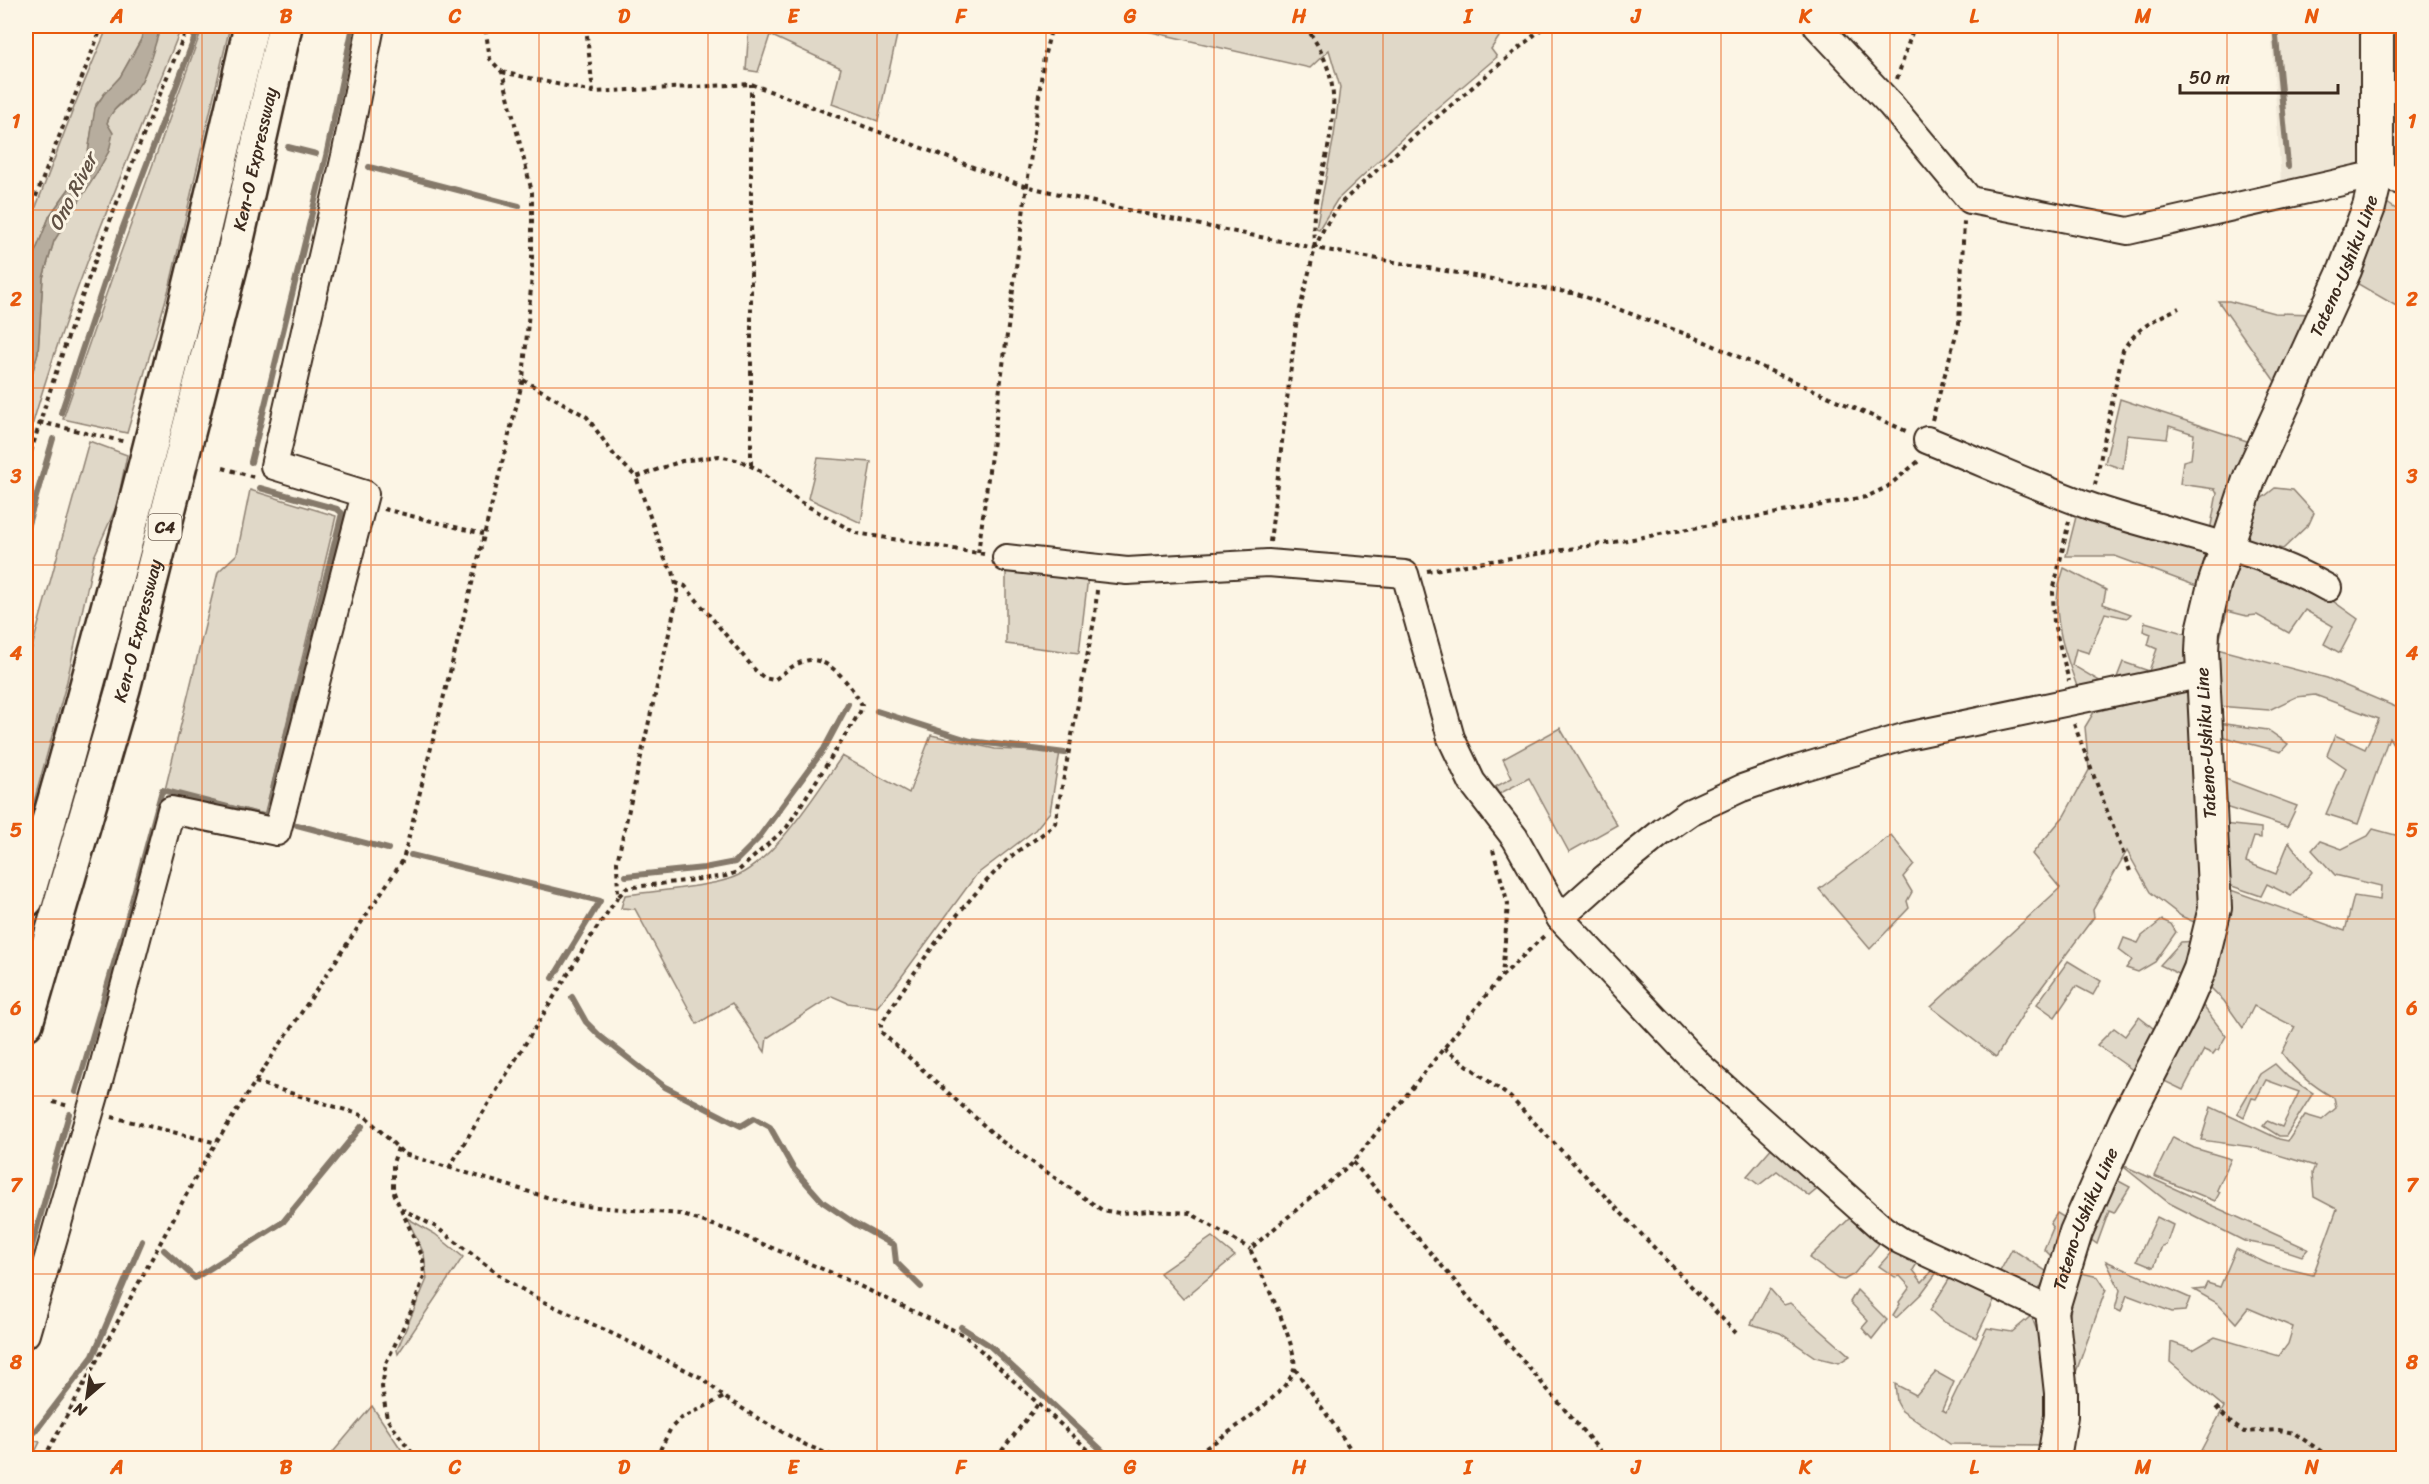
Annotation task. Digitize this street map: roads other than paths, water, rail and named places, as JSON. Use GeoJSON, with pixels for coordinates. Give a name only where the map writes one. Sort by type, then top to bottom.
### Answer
{"type":"FeatureCollection","features":[{"type":"Feature","properties":{"kind":"highway","name":"Ken-O Expressway"},"geometry":{"type":"LineString","coordinates":[[26,900],[133,517],[220,165],[251,26]]}},
{"type":"Feature","properties":{"kind":"highway","name":"Ken-O Expressway"},"geometry":{"type":"LineString","coordinates":[[26,1023],[123,689],[153,574],[235,248],[285,26]]}},
{"type":"Feature","properties":{"kind":"main road","name":"Tateno-Ushiku Line"},"geometry":{"type":"LineString","coordinates":[[2054,1458],[2061,1416],[2061,1394],[2052,1311],[2076,1232],[2126,1119],[2181,1012],[2200,969],[2216,908],[2203,674],[2203,631],[2214,585],[2250,477],[2345,270],[2369,207],[2390,178],[2377,26]]}},
{"type":"Feature","properties":{"kind":"street"},"geometry":{"type":"LineString","coordinates":[[26,1334],[90,1112],[171,810],[277,832],[365,494],[274,466],[345,156],[371,26]]}},
{"type":"Feature","properties":{"kind":"street"},"geometry":{"type":"LineString","coordinates":[[1817,26],[1890,104],[1970,200],[2128,231],[2390,178]]}},
{"type":"Feature","properties":{"kind":"street"},"geometry":{"type":"LineString","coordinates":[[1930,442],[2082,503],[2228,545],[2298,571],[2328,588]]}},
{"type":"Feature","properties":{"kind":"street"},"geometry":{"type":"LineString","coordinates":[[1006,558],[1127,571],[1268,563],[1405,574],[1451,738],[1472,782],[1515,838],[1560,918],[1700,1066],[1883,1229],[1901,1241],[2052,1311]]}},
{"type":"Feature","properties":{"kind":"street"},"geometry":{"type":"LineString","coordinates":[[1560,918],[1605,877],[1663,831],[1690,812],[1742,788],[1906,736],[2203,674]]}},
{"type":"Feature","properties":{"kind":"water","name":"Ono River"},"geometry":{"type":"Polygon","coordinates":[[[145,26],[161,26],[145,73],[134,91],[113,111],[107,123],[113,133],[109,151],[54,241],[43,278],[38,353],[26,394],[28,270],[50,215],[69,189],[88,153],[95,108],[120,77],[141,40],[145,26]]]}},
{"type":"Feature","properties":{"kind":"waterway"},"geometry":{"type":"LineString","coordinates":[[61,413],[123,227],[199,26]]}},
{"type":"Feature","properties":{"kind":"waterway"},"geometry":{"type":"LineString","coordinates":[[251,462],[326,156],[353,26]]}},
{"type":"Feature","properties":{"kind":"waterway"},"geometry":{"type":"LineString","coordinates":[[2275,26],[2288,166]]}},
{"type":"Feature","properties":{"kind":"waterway"},"geometry":{"type":"LineString","coordinates":[[288,147],[316,154]]}},
{"type":"Feature","properties":{"kind":"waterway"},"geometry":{"type":"LineString","coordinates":[[2396,165],[2404,167]]}},
{"type":"Feature","properties":{"kind":"waterway"},"geometry":{"type":"LineString","coordinates":[[369,167],[519,206]]}},
{"type":"Feature","properties":{"kind":"waterway"},"geometry":{"type":"LineString","coordinates":[[26,531],[53,439]]}},
{"type":"Feature","properties":{"kind":"waterway"},"geometry":{"type":"LineString","coordinates":[[76,1092],[162,790],[266,817],[342,513],[337,509],[260,488]]}},
{"type":"Feature","properties":{"kind":"waterway"},"geometry":{"type":"LineString","coordinates":[[626,876],[704,868],[735,862],[757,840],[824,749],[848,704]]}},
{"type":"Feature","properties":{"kind":"waterway"},"geometry":{"type":"LineString","coordinates":[[877,711],[971,741],[1065,753]]}},
{"type":"Feature","properties":{"kind":"waterway"},"geometry":{"type":"LineString","coordinates":[[297,825],[388,849]]}},
{"type":"Feature","properties":{"kind":"waterway"},"geometry":{"type":"LineString","coordinates":[[411,855],[600,901],[553,978]]}},
{"type":"Feature","properties":{"kind":"waterway"},"geometry":{"type":"LineString","coordinates":[[572,997],[586,1022],[600,1036],[665,1087],[741,1126],[754,1118],[770,1127],[793,1168],[823,1202],[854,1223],[894,1245],[896,1262],[921,1287]]}},
{"type":"Feature","properties":{"kind":"waterway"},"geometry":{"type":"LineString","coordinates":[[26,1267],[69,1114]]}},
{"type":"Feature","properties":{"kind":"waterway"},"geometry":{"type":"LineString","coordinates":[[164,1250],[195,1278],[283,1222],[362,1126]]}},
{"type":"Feature","properties":{"kind":"waterway"},"geometry":{"type":"LineString","coordinates":[[26,1430],[35,1432],[93,1356],[142,1241]]}},
{"type":"Feature","properties":{"kind":"waterway"},"geometry":{"type":"LineString","coordinates":[[961,1327],[989,1345],[1110,1458]]}}]}
